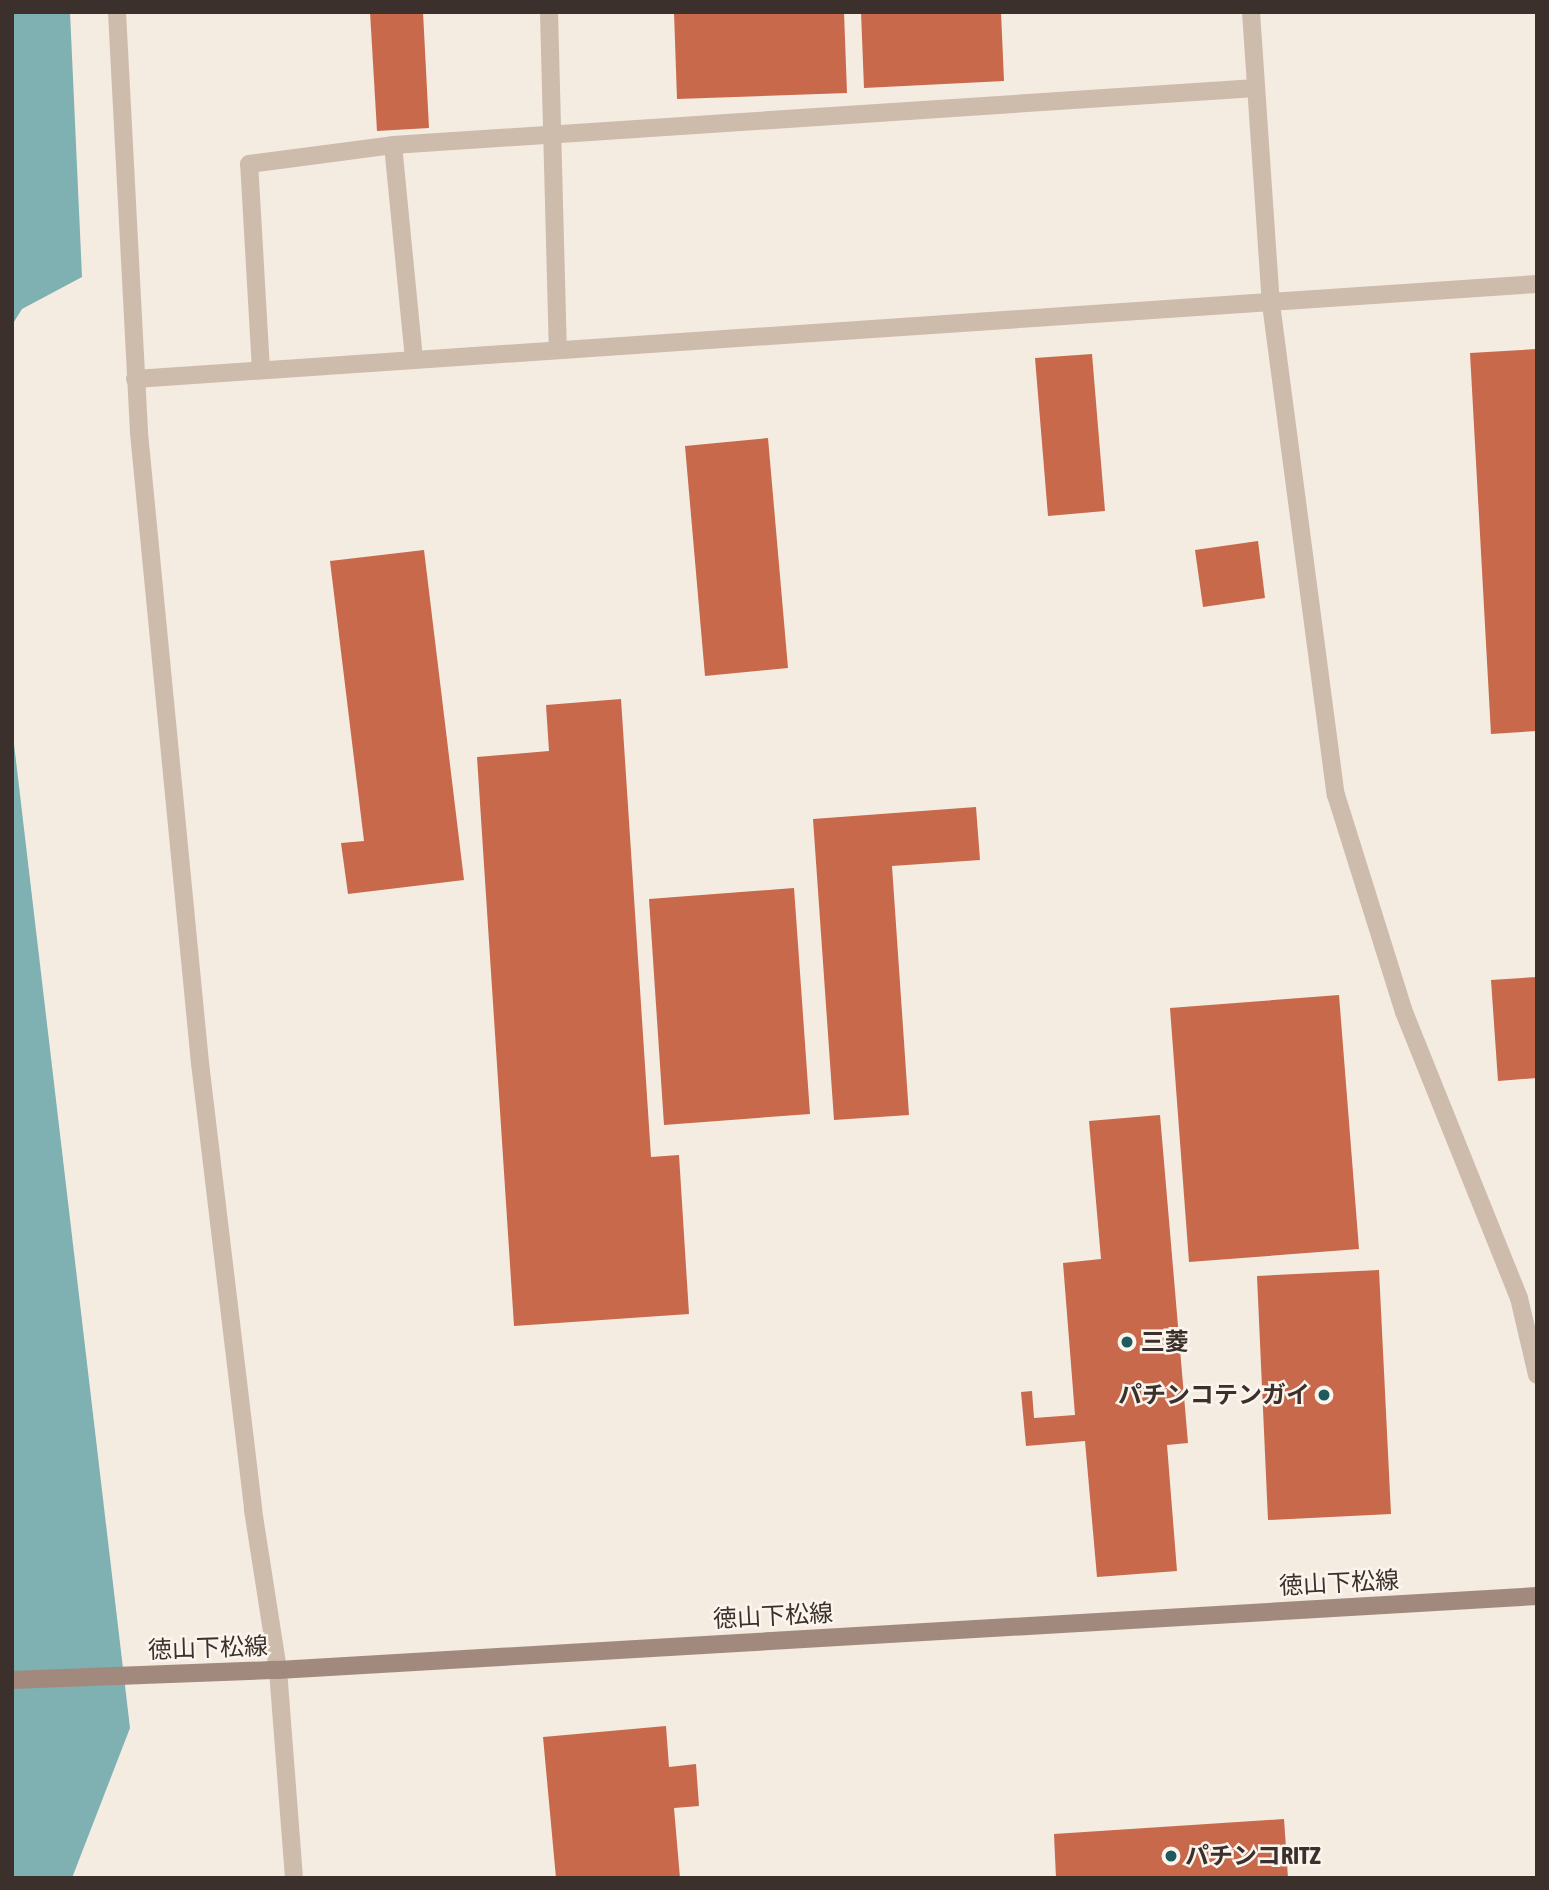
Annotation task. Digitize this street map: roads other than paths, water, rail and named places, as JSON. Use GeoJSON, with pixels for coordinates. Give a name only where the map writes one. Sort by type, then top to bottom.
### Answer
{"type":"FeatureCollection","features":[{"type":"Feature","properties":{"kind":"main road","name":"徳山下松線"},"geometry":{"type":"LineString","coordinates":[[12,1680],[278,1670],[1537,1596]]}},
{"type":"Feature","properties":{"kind":"street"},"geometry":{"type":"LineString","coordinates":[[117,12],[135,379],[200,1063],[253,1510],[278,1670],[294,1878]]}},
{"type":"Feature","properties":{"kind":"street"},"geometry":{"type":"LineString","coordinates":[[549,12],[558,349]]}},
{"type":"Feature","properties":{"kind":"street"},"geometry":{"type":"LineString","coordinates":[[1251,12],[1271,304],[1336,795],[1404,1012],[1519,1298],[1537,1376]]}},
{"type":"Feature","properties":{"kind":"street"},"geometry":{"type":"LineString","coordinates":[[261,370],[249,164],[393,145],[1256,88]]}},
{"type":"Feature","properties":{"kind":"street"},"geometry":{"type":"LineString","coordinates":[[393,145],[415,359]]}},
{"type":"Feature","properties":{"kind":"street"},"geometry":{"type":"LineString","coordinates":[[135,379],[1537,285]]}},
{"type":"Feature","properties":{"kind":"water"},"geometry":{"type":"Polygon","coordinates":[[[12,12],[70,12],[82,277],[22,309],[12,325],[12,12]]]}},
{"type":"Feature","properties":{"kind":"water"},"geometry":{"type":"Polygon","coordinates":[[[12,727],[130,1728],[72,1878],[12,1878],[12,727]]]}},
{"type":"Feature","properties":{"kind":"place","name":"三菱"},"geometry":{"type":"Point","coordinates":[1127,1342]}},
{"type":"Feature","properties":{"kind":"place","name":"パチンコテンガイ"},"geometry":{"type":"Point","coordinates":[1324,1395]}},
{"type":"Feature","properties":{"kind":"place","name":"パチンコRITZ"},"geometry":{"type":"Point","coordinates":[1171,1856]}}]}
